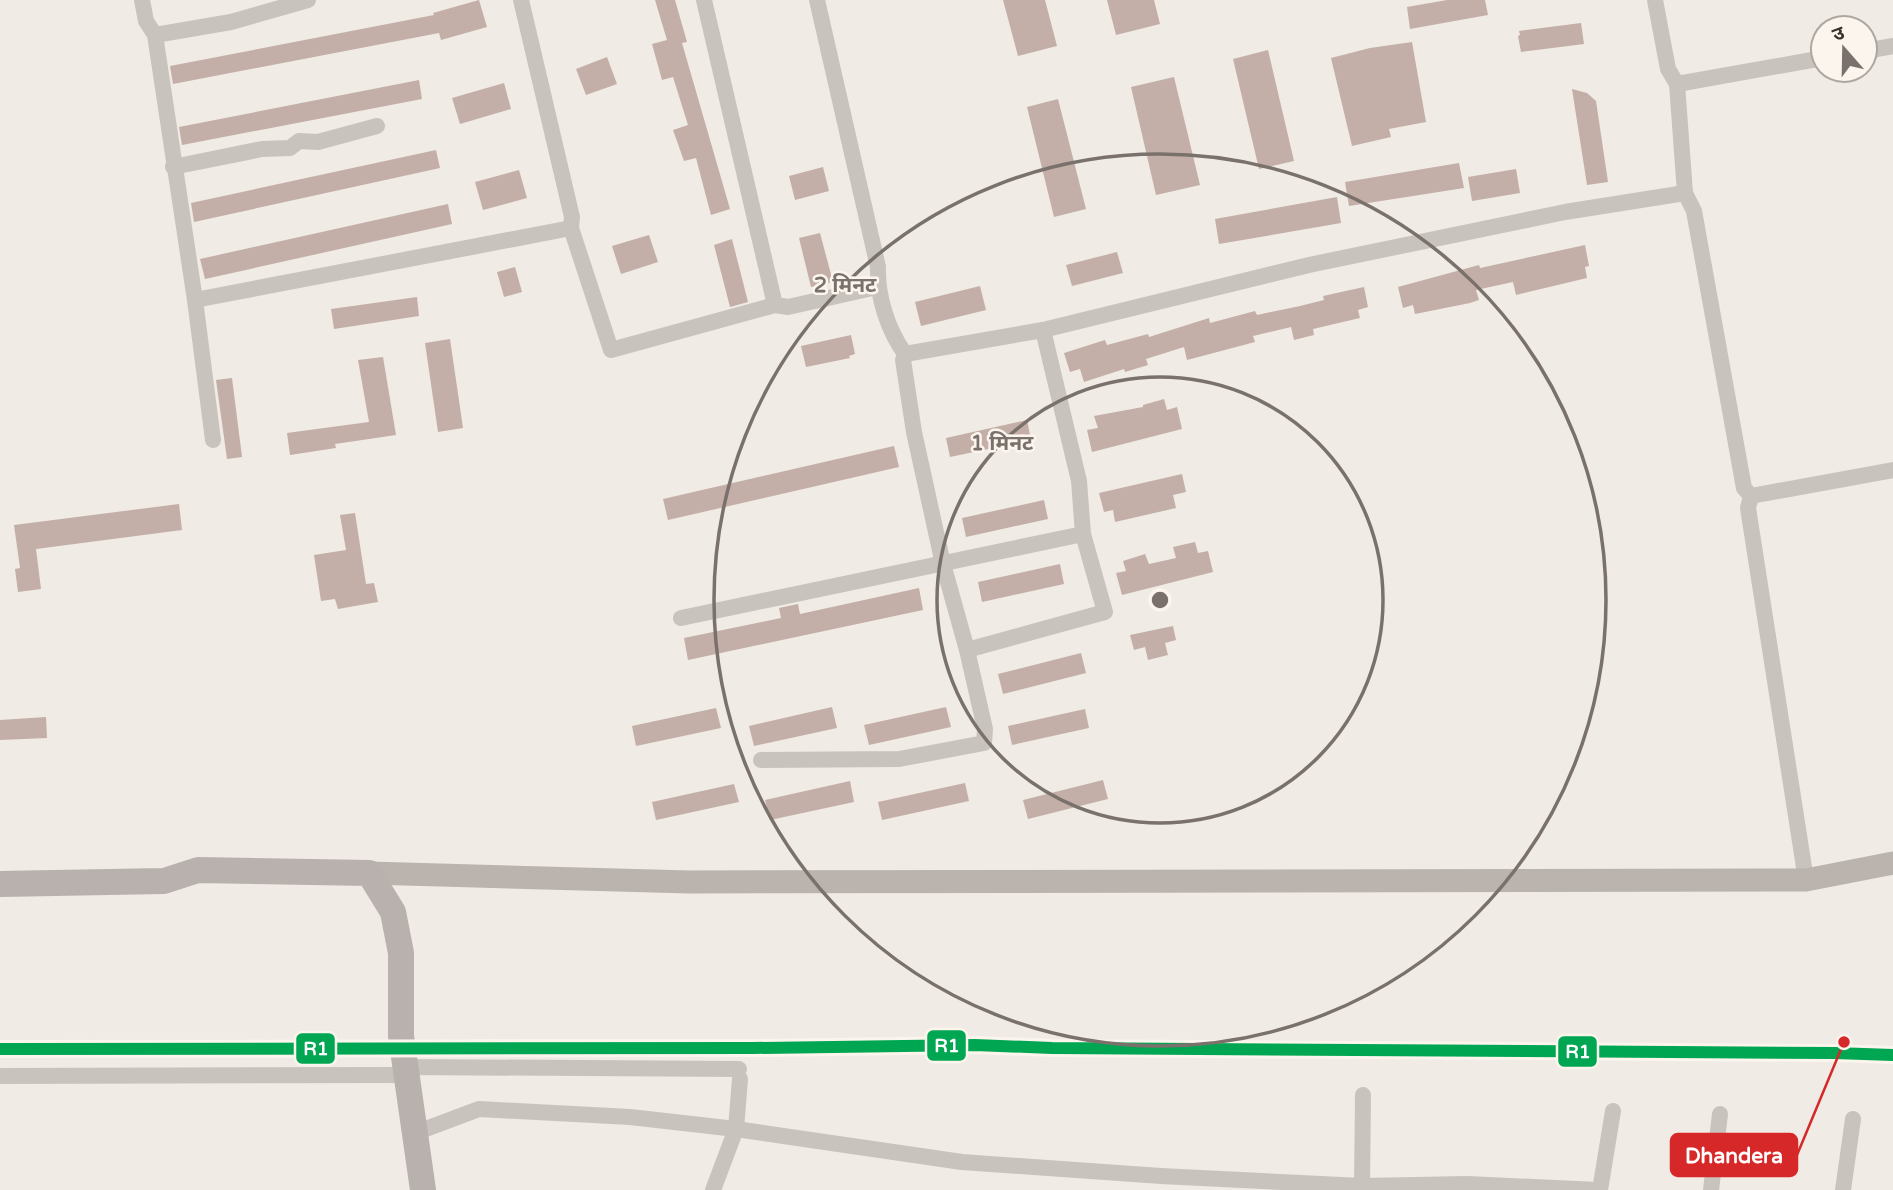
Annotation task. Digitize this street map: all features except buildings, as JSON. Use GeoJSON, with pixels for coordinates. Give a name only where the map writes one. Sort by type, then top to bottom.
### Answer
{"type":"FeatureCollection","features":[{"type":"Feature","properties":{"kind":"main road"},"geometry":{"type":"LineString","coordinates":[[0,866],[181,862],[198,870]]}},
{"type":"Feature","properties":{"kind":"main road"},"geometry":{"type":"LineString","coordinates":[[0,884],[164,881],[198,870],[369,873],[393,912],[401,953],[401,1036],[423,1190]]}},
{"type":"Feature","properties":{"kind":"street"},"geometry":{"type":"LineString","coordinates":[[142,0],[146,21],[155,35],[213,440]]}},
{"type":"Feature","properties":{"kind":"street"},"geometry":{"type":"LineString","coordinates":[[155,35],[231,22],[308,0]]}},
{"type":"Feature","properties":{"kind":"street"},"geometry":{"type":"LineString","coordinates":[[521,0],[572,217],[571,228],[611,349],[775,305],[788,307],[877,287]]}},
{"type":"Feature","properties":{"kind":"street"},"geometry":{"type":"LineString","coordinates":[[704,0],[775,305]]}},
{"type":"Feature","properties":{"kind":"street"},"geometry":{"type":"LineString","coordinates":[[817,0],[878,267],[877,287],[895,341],[905,354]]}},
{"type":"Feature","properties":{"kind":"street"},"geometry":{"type":"LineString","coordinates":[[1655,0],[1668,69],[1677,84],[1685,192],[1694,211],[1744,488],[1751,496]]}},
{"type":"Feature","properties":{"kind":"street"},"geometry":{"type":"LineString","coordinates":[[1677,84],[1809,60]]}},
{"type":"Feature","properties":{"kind":"street"},"geometry":{"type":"LineString","coordinates":[[173,167],[262,149],[289,148],[299,141],[318,142],[377,127]]}},
{"type":"Feature","properties":{"kind":"street"},"geometry":{"type":"LineString","coordinates":[[905,354],[1042,330],[1308,265],[1565,212],[1685,192]]}},
{"type":"Feature","properties":{"kind":"street"},"geometry":{"type":"LineString","coordinates":[[195,300],[571,228]]}},
{"type":"Feature","properties":{"kind":"street"},"geometry":{"type":"LineString","coordinates":[[967,650],[1105,612],[1083,534],[1079,481],[1042,330]]}},
{"type":"Feature","properties":{"kind":"street"},"geometry":{"type":"LineString","coordinates":[[761,760],[899,759],[984,743],[985,729],[943,564],[914,432],[903,360],[905,354]]}},
{"type":"Feature","properties":{"kind":"street"},"geometry":{"type":"LineString","coordinates":[[1751,496],[1893,470]]}},
{"type":"Feature","properties":{"kind":"street"},"geometry":{"type":"LineString","coordinates":[[1751,496],[1748,508],[1806,880]]}},
{"type":"Feature","properties":{"kind":"street"},"geometry":{"type":"LineString","coordinates":[[681,618],[1083,534]]}},
{"type":"Feature","properties":{"kind":"street"},"geometry":{"type":"LineString","coordinates":[[369,873],[689,882],[1806,880],[1893,863]]}},
{"type":"Feature","properties":{"kind":"street"},"geometry":{"type":"LineString","coordinates":[[0,1076],[405,1071],[740,1074],[736,1129],[713,1190]]}},
{"type":"Feature","properties":{"kind":"street"},"geometry":{"type":"LineString","coordinates":[[1362,1188],[1363,1095]]}},
{"type":"Feature","properties":{"kind":"street"},"geometry":{"type":"LineString","coordinates":[[415,1133],[479,1109],[630,1117],[736,1129],[962,1162],[1161,1177],[1362,1188],[1467,1184],[1597,1190],[1613,1111]]}},
{"type":"Feature","properties":{"kind":"street"},"geometry":{"type":"LineString","coordinates":[[1711,1190],[1720,1114]]}},
{"type":"Feature","properties":{"kind":"street"},"geometry":{"type":"LineString","coordinates":[[1843,1190],[1853,1119]]}},
{"type":"Feature","properties":{"kind":"transit line","name":"R1"},"geometry":{"type":"LineString","coordinates":[[0,1049],[975,1045],[1052,1048],[1893,1055]]}},
{"type":"Feature","properties":{"kind":"place","name":"Dhandera"},"geometry":{"type":"Point","coordinates":[1844,1042]}}]}
